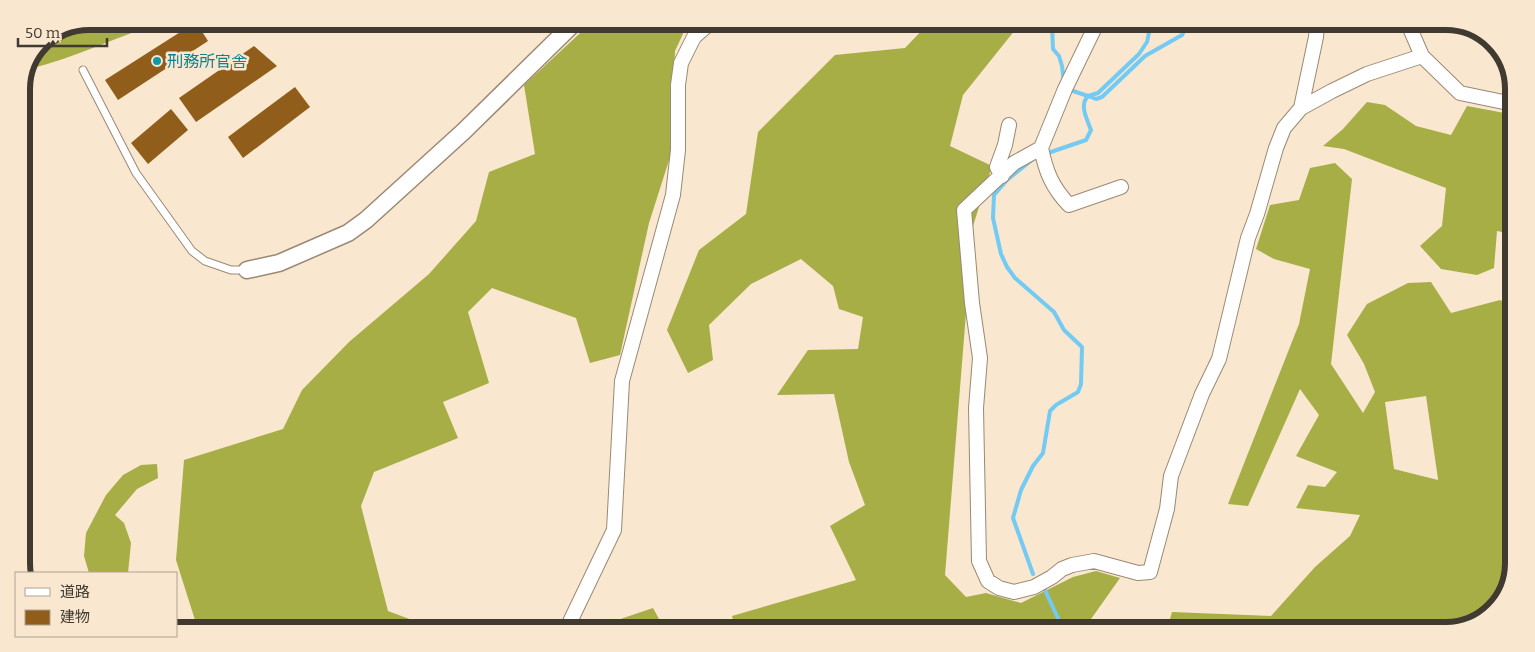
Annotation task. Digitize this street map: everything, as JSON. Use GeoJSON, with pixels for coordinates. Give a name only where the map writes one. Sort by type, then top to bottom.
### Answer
{"type":"FeatureCollection","features":[{"type":"Feature","properties":{"kind":"street"},"geometry":{"type":"LineString","coordinates":[[247,270],[280,263],[348,233],[366,220],[464,132],[567,30]]}},
{"type":"Feature","properties":{"kind":"street"},"geometry":{"type":"LineString","coordinates":[[570,622],[614,530],[622,380],[673,195],[678,150],[680,63],[694,37],[702,30]]}},
{"type":"Feature","properties":{"kind":"street"},"geometry":{"type":"LineString","coordinates":[[1094,30],[1067,86],[1042,153],[1045,168],[1056,192],[1069,205],[1121,187]]}},
{"type":"Feature","properties":{"kind":"street"},"geometry":{"type":"LineString","coordinates":[[1301,108],[1317,30]]}},
{"type":"Feature","properties":{"kind":"street"},"geometry":{"type":"LineString","coordinates":[[1411,30],[1422,56],[1460,93],[1505,102]]}},
{"type":"Feature","properties":{"kind":"street"},"geometry":{"type":"LineString","coordinates":[[1042,153],[1014,163],[964,210],[972,303],[980,358],[976,408],[979,561],[988,581],[999,588],[1014,592],[1034,587],[1062,569],[1094,561],[1138,573],[1150,572],[1167,509],[1171,476],[1202,394],[1220,359],[1248,238],[1284,128],[1301,108],[1367,74],[1422,56]]}},
{"type":"Feature","properties":{"kind":"street"},"geometry":{"type":"LineString","coordinates":[[1002,176],[997,167],[1005,145],[1009,125]]}},
{"type":"Feature","properties":{"kind":"lane"},"geometry":{"type":"LineString","coordinates":[[83,70],[136,173],[192,251],[205,261],[230,270],[247,270]]}},
{"type":"Feature","properties":{"kind":"green space"},"geometry":{"type":"Polygon","coordinates":[[[141,30],[64,59],[34,67],[42,53],[50,45],[56,40],[78,31],[141,30]]]}},
{"type":"Feature","properties":{"kind":"green space"},"geometry":{"type":"Polygon","coordinates":[[[583,30],[685,30],[675,51],[671,154],[649,223],[620,355],[590,363],[576,318],[492,288],[468,312],[489,383],[443,402],[458,438],[374,472],[361,506],[388,611],[418,622],[195,622],[176,560],[184,460],[283,429],[302,390],[349,342],[429,274],[476,221],[489,172],[535,154],[524,85],[583,30]]]}},
{"type":"Feature","properties":{"kind":"green space"},"geometry":{"type":"Polygon","coordinates":[[[922,30],[1015,30],[963,95],[950,146],[992,166],[973,226],[945,575],[966,597],[986,593],[1021,603],[1073,577],[1096,571],[1120,578],[1089,622],[734,622],[732,616],[856,580],[830,526],[865,505],[849,462],[834,394],[777,395],[808,350],[858,349],[863,317],[839,309],[833,286],[801,259],[751,284],[709,325],[713,360],[688,373],[667,330],[699,250],[746,214],[758,132],[835,55],[905,48],[922,30]]]}},
{"type":"Feature","properties":{"kind":"green space"},"geometry":{"type":"Polygon","coordinates":[[[1367,102],[1385,105],[1416,126],[1451,135],[1467,106],[1505,113],[1505,233],[1497,231],[1494,268],[1477,275],[1441,269],[1420,246],[1442,226],[1446,188],[1344,149],[1323,146],[1343,129],[1367,102]]]}},
{"type":"Feature","properties":{"kind":"green space"},"geometry":{"type":"Polygon","coordinates":[[[1335,163],[1352,179],[1331,364],[1363,413],[1375,392],[1364,364],[1347,335],[1367,304],[1408,283],[1431,282],[1451,313],[1500,300],[1505,303],[1504,574],[1495,596],[1485,607],[1472,616],[1446,622],[1169,622],[1172,612],[1271,616],[1315,567],[1350,536],[1360,515],[1296,508],[1308,485],[1325,487],[1337,472],[1296,456],[1319,415],[1300,389],[1248,506],[1228,504],[1299,324],[1310,269],[1274,259],[1256,249],[1270,205],[1299,200],[1310,168],[1335,163]],[[1426,396],[1385,402],[1394,469],[1438,480],[1426,396]]]}},
{"type":"Feature","properties":{"kind":"green space"},"geometry":{"type":"Polygon","coordinates":[[[157,464],[158,478],[137,489],[115,515],[124,523],[131,543],[128,572],[89,572],[84,556],[86,533],[106,495],[123,475],[141,465],[157,464]]]}},
{"type":"Feature","properties":{"kind":"green space"},"geometry":{"type":"Polygon","coordinates":[[[653,608],[661,622],[612,622],[653,608]]]}},
{"type":"Feature","properties":{"kind":"building","name":"刑務所官舎"},"geometry":{"type":"Polygon","coordinates":[[[183,30],[201,30],[208,41],[118,100],[105,80],[183,30]]]}},
{"type":"Feature","properties":{"kind":"building"},"geometry":{"type":"Polygon","coordinates":[[[254,46],[277,66],[196,122],[179,98],[254,46]]]}},
{"type":"Feature","properties":{"kind":"building"},"geometry":{"type":"Polygon","coordinates":[[[295,87],[310,107],[243,158],[228,137],[295,87]]]}},
{"type":"Feature","properties":{"kind":"building"},"geometry":{"type":"Polygon","coordinates":[[[171,109],[188,130],[148,164],[131,143],[171,109]]]}},
{"type":"Feature","properties":{"kind":"waterway"},"geometry":{"type":"LineString","coordinates":[[1052,30],[1053,49],[1059,56],[1064,83]]}},
{"type":"Feature","properties":{"kind":"waterway"},"geometry":{"type":"LineString","coordinates":[[1088,96],[1098,93],[1139,54],[1147,42],[1150,30]]}},
{"type":"Feature","properties":{"kind":"waterway"},"geometry":{"type":"LineString","coordinates":[[1088,96],[1096,99],[1102,97],[1145,56],[1182,35],[1184,30]]}},
{"type":"Feature","properties":{"kind":"waterway"},"geometry":{"type":"LineString","coordinates":[[1045,154],[1086,140],[1091,130],[1084,108],[1085,100],[1088,96],[1073,91],[1069,87]]}},
{"type":"Feature","properties":{"kind":"waterway"},"geometry":{"type":"LineString","coordinates":[[1032,160],[1007,180],[994,195],[993,218],[1001,254],[1015,278],[1054,312],[1064,330],[1082,347],[1081,384],[1078,392],[1056,405],[1050,411],[1043,453],[1033,466],[1021,490],[1013,518],[1033,574]]}},
{"type":"Feature","properties":{"kind":"waterway"},"geometry":{"type":"LineString","coordinates":[[1044,588],[1060,622]]}},
{"type":"Feature","properties":{"kind":"place","name":"刑務所官舎"},"geometry":{"type":"Point","coordinates":[157,61]}}]}
